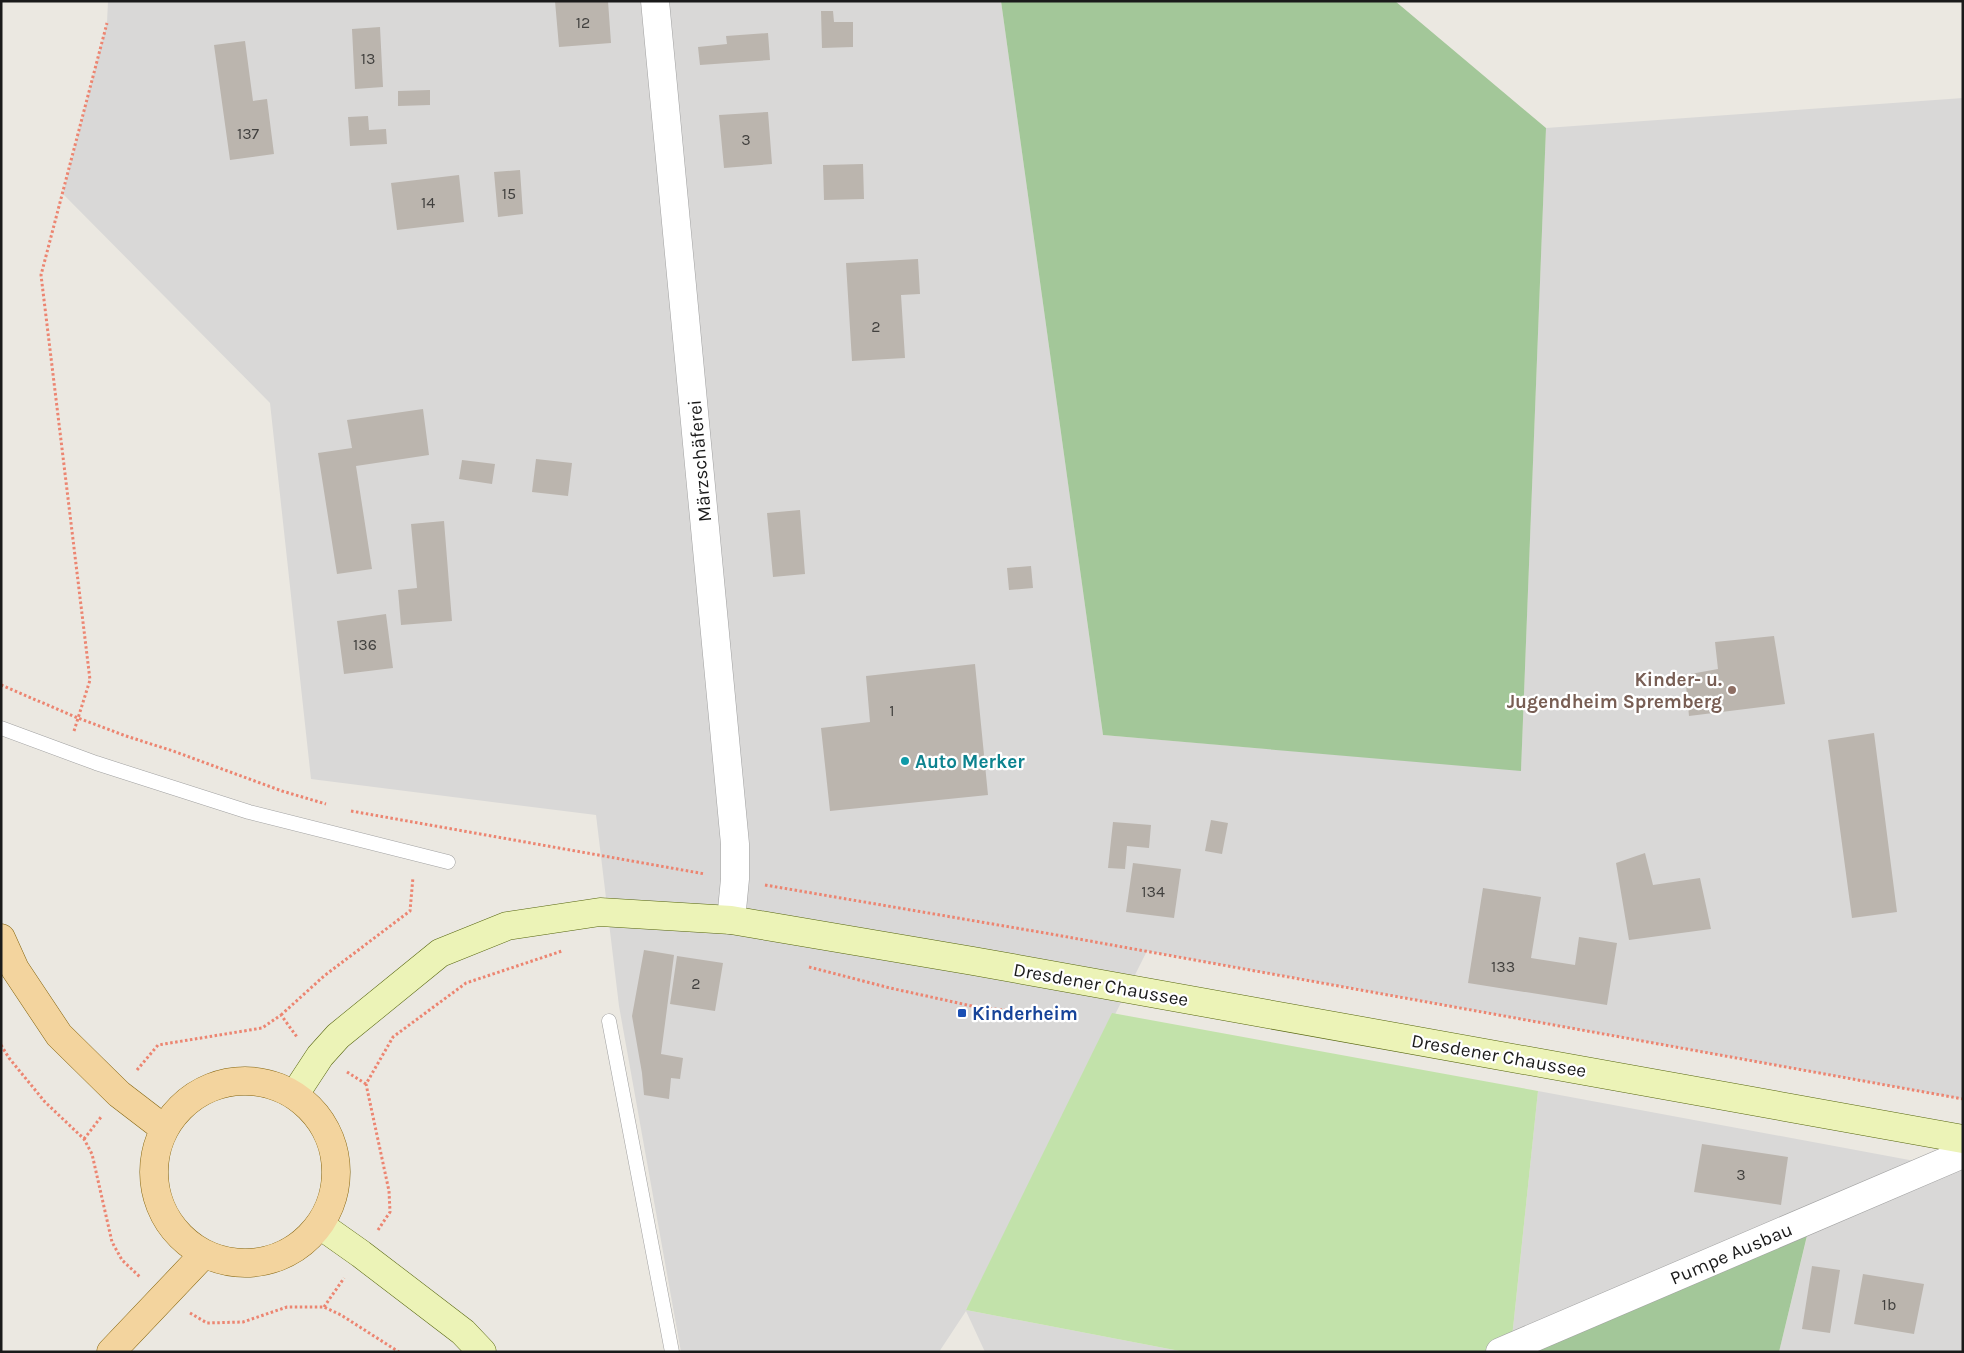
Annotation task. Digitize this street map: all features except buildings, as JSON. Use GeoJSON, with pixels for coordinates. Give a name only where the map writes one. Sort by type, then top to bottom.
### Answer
{"type":"FeatureCollection","features":[{"type":"Feature","properties":{"kind":"main road"},"geometry":{"type":"LineString","coordinates":[[1,938],[15,969],[59,1035],[119,1094],[162,1127]]}},
{"type":"Feature","properties":{"kind":"main road"},"geometry":{"type":"LineString","coordinates":[[263,1082],[281,1086],[295,1094],[304,1102],[328,1132],[337,1167],[333,1199],[320,1225],[294,1250],[262,1262],[236,1264],[204,1254],[182,1239],[165,1217],[154,1187],[153,1156],[162,1127],[190,1099],[223,1083],[263,1082]]}},
{"type":"Feature","properties":{"kind":"main road"},"geometry":{"type":"LineString","coordinates":[[111,1352],[204,1254]]}},
{"type":"Feature","properties":{"kind":"street","name":"Märzschäferei"},"geometry":{"type":"LineString","coordinates":[[655,1],[735,844],[731,920]]}},
{"type":"Feature","properties":{"kind":"street","name":"Dresdener Chaussee"},"geometry":{"type":"LineString","coordinates":[[295,1094],[320,1056],[338,1036],[440,953],[507,926],[600,912],[731,920],[973,961],[1963,1139]]}},
{"type":"Feature","properties":{"kind":"street","name":"Pumpe Ausbau"},"geometry":{"type":"LineString","coordinates":[[1500,1352],[1963,1154]]}},
{"type":"Feature","properties":{"kind":"street"},"geometry":{"type":"LineString","coordinates":[[320,1225],[463,1332],[482,1352]]}},
{"type":"Feature","properties":{"kind":"lane"},"geometry":{"type":"LineString","coordinates":[[1,728],[96,763],[249,812],[448,862]]}},
{"type":"Feature","properties":{"kind":"lane"},"geometry":{"type":"LineString","coordinates":[[609,1021],[672,1352]]}},
{"type":"Feature","properties":{"kind":"path"},"geometry":{"type":"LineString","coordinates":[[67,752],[90,680],[41,275],[108,23]]}},
{"type":"Feature","properties":{"kind":"path"},"geometry":{"type":"LineString","coordinates":[[1,685],[78,718],[282,791],[333,806]]}},
{"type":"Feature","properties":{"kind":"path"},"geometry":{"type":"LineString","coordinates":[[341,809],[1051,934],[1963,1099]]}},
{"type":"Feature","properties":{"kind":"path"},"geometry":{"type":"LineString","coordinates":[[1,1045],[9,1058],[45,1102],[84,1139],[158,1045],[262,1028],[281,1015],[324,976],[410,911],[418,822]]}},
{"type":"Feature","properties":{"kind":"path"},"geometry":{"type":"LineString","coordinates":[[398,1352],[341,1315],[324,1307],[390,1212],[389,1191],[366,1084],[393,1037],[466,983],[568,949]]}},
{"type":"Feature","properties":{"kind":"path"},"geometry":{"type":"LineString","coordinates":[[805,966],[890,988],[981,1008],[1045,1013],[1083,1013]]}},
{"type":"Feature","properties":{"kind":"path"},"geometry":{"type":"LineString","coordinates":[[281,1015],[296,1037],[320,1056],[366,1084]]}},
{"type":"Feature","properties":{"kind":"shaded area"},"geometry":{"type":"Polygon","coordinates":[[[108,1],[1001,1],[1103,735],[1521,770],[1546,128],[1963,98],[1963,1099],[1147,951],[966,1310],[1185,1352],[985,1352],[966,1311],[939,1352],[681,1352],[619,1006],[596,815],[311,779],[270,403],[63,194],[107,23],[108,1]]]}},
{"type":"Feature","properties":{"kind":"shaded area"},"geometry":{"type":"Polygon","coordinates":[[[1538,1091],[1963,1170],[1963,1352],[1779,1352],[1811,1220],[1511,1347],[1538,1091]]]}},
{"type":"Feature","properties":{"kind":"green space"},"geometry":{"type":"Polygon","coordinates":[[[1001,1],[1395,1],[1546,128],[1521,771],[1103,735],[1001,1]]]}},
{"type":"Feature","properties":{"kind":"green space"},"geometry":{"type":"Polygon","coordinates":[[[1112,1013],[1538,1091],[1511,1347],[1494,1352],[1185,1352],[966,1310],[1112,1013]]]}},
{"type":"Feature","properties":{"kind":"green space"},"geometry":{"type":"Polygon","coordinates":[[[1811,1219],[1779,1352],[1511,1352],[1811,1219]]]}},
{"type":"Feature","properties":{"kind":"place","name":"Kinder- u. Jugendheim Spremberg"},"geometry":{"type":"Point","coordinates":[1732,690]}},
{"type":"Feature","properties":{"kind":"place","name":"Auto Merker"},"geometry":{"type":"Point","coordinates":[905,761]}},
{"type":"Feature","properties":{"kind":"place","name":"Kinderheim"},"geometry":{"type":"Point","coordinates":[962,1013]}}]}
